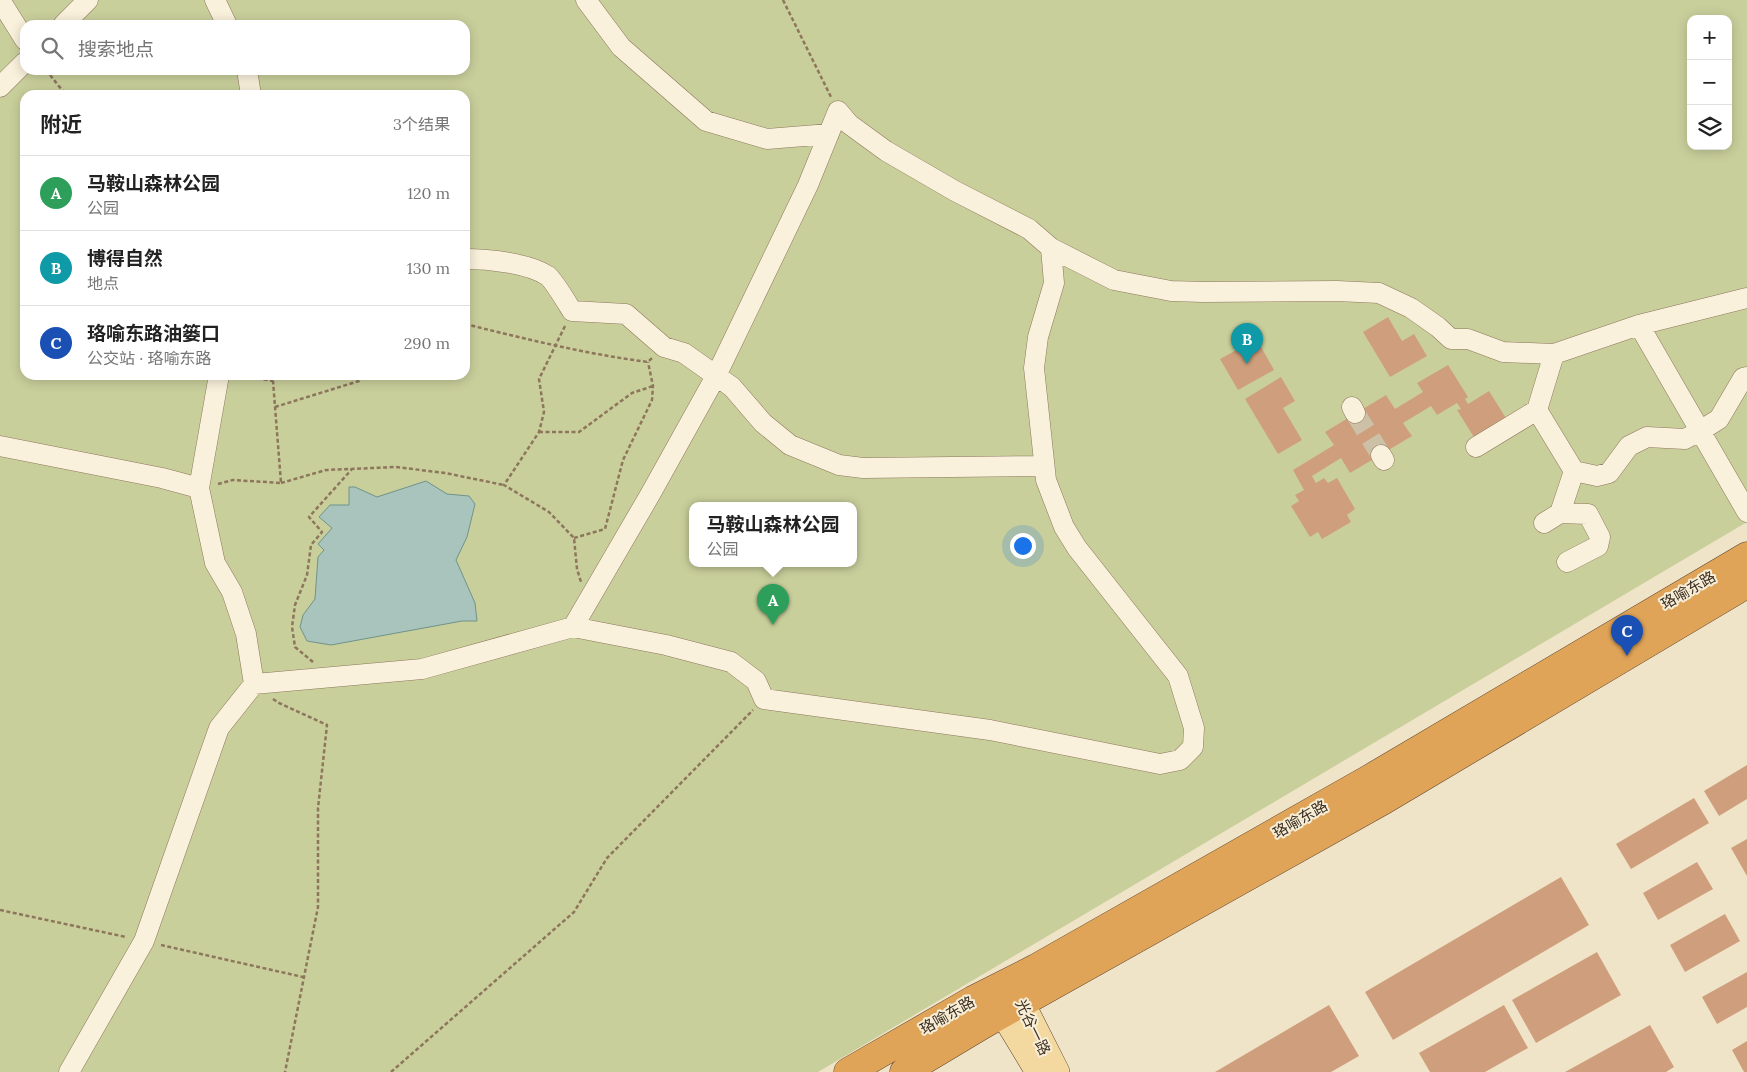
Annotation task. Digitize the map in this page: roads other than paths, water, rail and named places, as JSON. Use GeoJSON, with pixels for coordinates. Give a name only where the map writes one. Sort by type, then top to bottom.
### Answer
{"type":"FeatureCollection","features":[{"type":"Feature","properties":{"kind":"highway","name":"珞喻东路"},"geometry":{"type":"LineString","coordinates":[[904,1072],[1006,997],[1146,907],[1369,779],[1747,556]]}},
{"type":"Feature","properties":{"kind":"highway","name":"珞喻东路"},"geometry":{"type":"LineString","coordinates":[[848,1072],[1006,997],[1384,800],[1747,584]]}},
{"type":"Feature","properties":{"kind":"main road","name":"光谷一路"},"geometry":{"type":"LineString","coordinates":[[1006,997],[1038,1072]]}},
{"type":"Feature","properties":{"kind":"main road","name":"光谷一路"},"geometry":{"type":"LineString","coordinates":[[1006,997],[1056,1072]]}},
{"type":"Feature","properties":{"kind":"street"},"geometry":{"type":"LineString","coordinates":[[0,0],[20,32]]}},
{"type":"Feature","properties":{"kind":"street"},"geometry":{"type":"LineString","coordinates":[[68,20],[88,0]]}},
{"type":"Feature","properties":{"kind":"street"},"geometry":{"type":"LineString","coordinates":[[215,0],[225,20]]}},
{"type":"Feature","properties":{"kind":"street"},"geometry":{"type":"LineString","coordinates":[[586,0],[621,47],[706,121],[767,139],[828,134]]}},
{"type":"Feature","properties":{"kind":"street"},"geometry":{"type":"LineString","coordinates":[[0,87],[20,67]]}},
{"type":"Feature","properties":{"kind":"street"},"geometry":{"type":"LineString","coordinates":[[248,75],[250,90]]}},
{"type":"Feature","properties":{"kind":"street"},"geometry":{"type":"LineString","coordinates":[[573,627],[716,376],[808,186],[838,111],[849,124],[886,151],[955,191],[1029,229],[1051,248],[1114,280],[1171,291],[1290,296],[1379,293],[1411,308],[1438,327],[1451,339],[1468,339],[1503,352],[1554,354],[1639,325],[1747,298]]}},
{"type":"Feature","properties":{"kind":"street"},"geometry":{"type":"LineString","coordinates":[[69,1072],[144,941],[219,728],[254,684],[422,669],[573,627],[666,645],[731,662],[756,681],[764,699],[990,730],[1160,764],[1180,760],[1193,746],[1194,728],[1178,676],[1077,548],[1064,527],[1046,480],[1034,368],[1038,336],[1054,283],[1051,248]]}},
{"type":"Feature","properties":{"kind":"street"},"geometry":{"type":"LineString","coordinates":[[470,259],[484,259],[523,266],[548,277],[572,311],[626,314],[664,346],[684,353],[732,387],[763,422],[790,445],[839,465],[863,468],[1044,466]]}},
{"type":"Feature","properties":{"kind":"street"},"geometry":{"type":"LineString","coordinates":[[1639,325],[1747,512]]}},
{"type":"Feature","properties":{"kind":"street"},"geometry":{"type":"LineString","coordinates":[[1476,447],[1538,410],[1554,354]]}},
{"type":"Feature","properties":{"kind":"street"},"geometry":{"type":"LineString","coordinates":[[1538,410],[1574,471],[1597,476],[1609,473],[1629,446],[1647,437],[1684,439],[1719,419],[1743,378],[1747,377]]}},
{"type":"Feature","properties":{"kind":"street"},"geometry":{"type":"LineString","coordinates":[[218,380],[199,488],[215,563],[232,592],[246,634],[254,684]]}},
{"type":"Feature","properties":{"kind":"street"},"geometry":{"type":"LineString","coordinates":[[0,446],[162,478],[199,488]]}},
{"type":"Feature","properties":{"kind":"street"},"geometry":{"type":"LineString","coordinates":[[1567,562],[1598,546],[1600,537],[1588,514],[1552,518],[1574,471]]}},
{"type":"Feature","properties":{"kind":"water"},"geometry":{"type":"Polygon","coordinates":[[[426,481],[447,494],[469,496],[475,504],[467,537],[456,560],[475,603],[477,621],[462,621],[331,645],[307,641],[300,627],[303,615],[315,599],[318,557],[324,550],[318,544],[332,528],[319,517],[330,505],[349,505],[349,487],[355,487],[377,497],[426,481]]]}},
{"type":"Feature","properties":{"kind":"tunnel"},"geometry":{"type":"LineString","coordinates":[[1355,413],[1381,455]]}},
{"type":"Feature","properties":{"kind":"place","name":"博得自然"},"geometry":{"type":"Point","coordinates":[1247,364]}},
{"type":"Feature","properties":{"kind":"place","name":"马鞍山森林公园"},"geometry":{"type":"Point","coordinates":[773,625]}},
{"type":"Feature","properties":{"kind":"place","name":"珞喻东路油篓口"},"geometry":{"type":"Point","coordinates":[1627,656]}}]}
